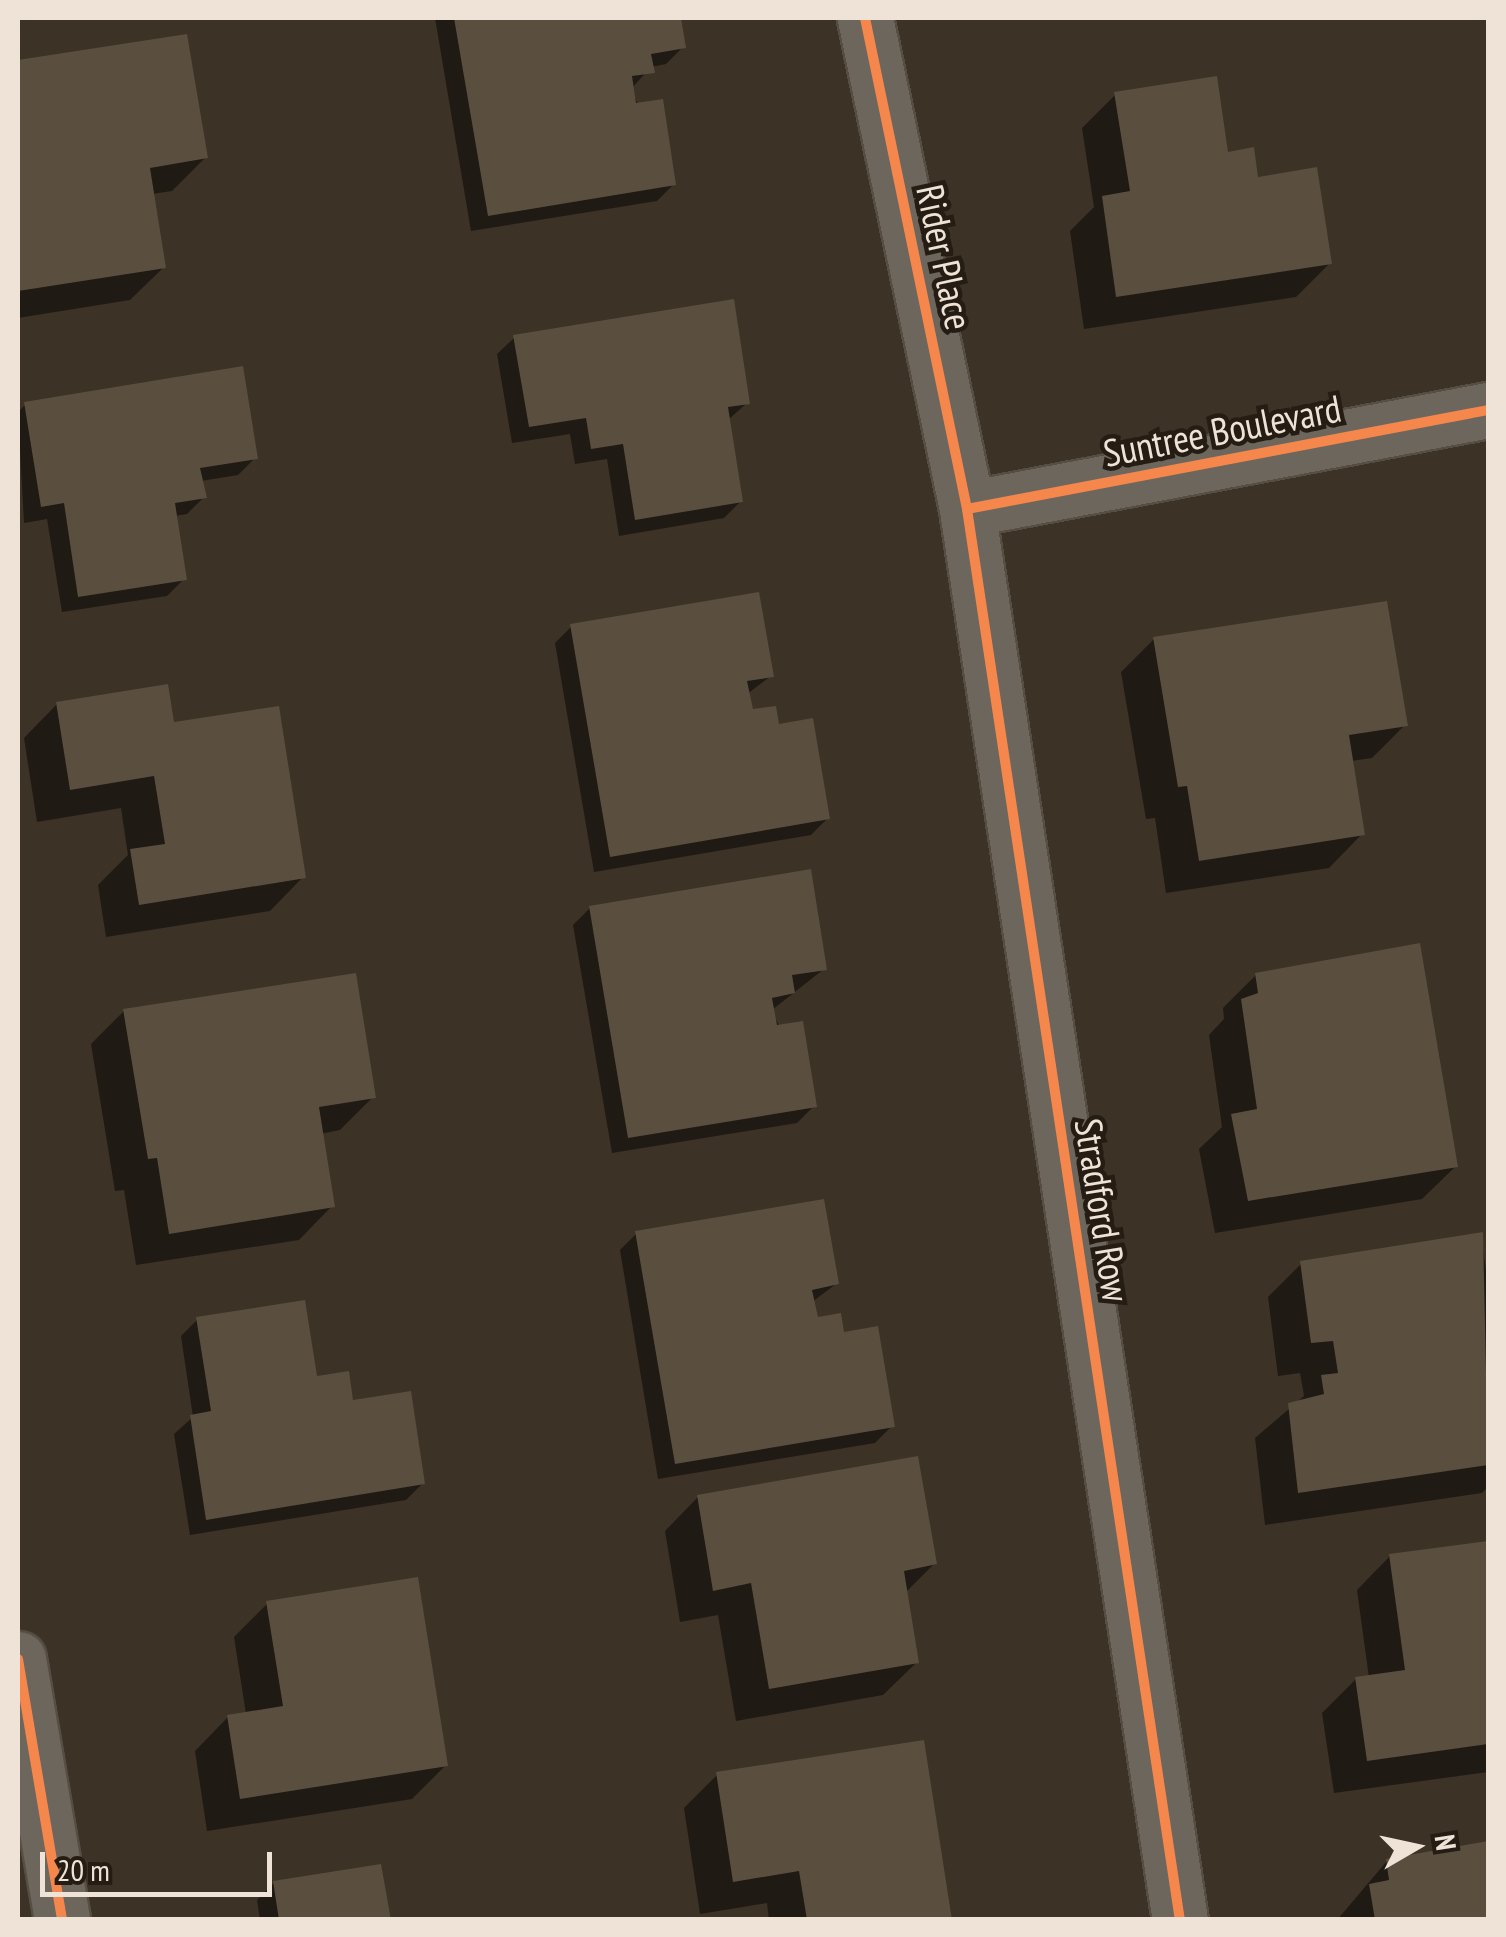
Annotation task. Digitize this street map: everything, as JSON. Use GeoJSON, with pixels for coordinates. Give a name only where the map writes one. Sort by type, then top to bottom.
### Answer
{"type":"FeatureCollection","features":[{"type":"Feature","properties":{"kind":"street","name":"Rider Place"},"geometry":{"type":"LineString","coordinates":[[865,18],[967,509]]}},
{"type":"Feature","properties":{"kind":"street","name":"Suntree Boulevard"},"geometry":{"type":"LineString","coordinates":[[967,509],[1488,410]]}},
{"type":"Feature","properties":{"kind":"street","name":"Stradford Row"},"geometry":{"type":"LineString","coordinates":[[967,509],[1180,1920]]}},
{"type":"Feature","properties":{"kind":"street"},"geometry":{"type":"LineString","coordinates":[[18,1658],[62,1920]]}},
{"type":"Feature","properties":{"kind":"building"},"geometry":{"type":"Polygon","coordinates":[[[454,18],[681,18],[686,48],[651,54],[655,73],[632,76],[636,103],[663,99],[676,185],[488,216],[454,18]]]}},
{"type":"Feature","properties":{"kind":"building"},"geometry":{"type":"Polygon","coordinates":[[[187,34],[208,158],[150,168],[166,268],[18,291],[18,60],[187,34]]]}},
{"type":"Feature","properties":{"kind":"building"},"geometry":{"type":"Polygon","coordinates":[[[1217,76],[1228,152],[1254,147],[1258,177],[1317,167],[1332,264],[1116,297],[1102,196],[1130,191],[1114,92],[1217,76]]]}},
{"type":"Feature","properties":{"kind":"building"},"geometry":{"type":"Polygon","coordinates":[[[734,299],[750,404],[728,407],[743,502],[635,520],[623,444],[591,449],[586,418],[529,427],[513,335],[734,299]]]}},
{"type":"Feature","properties":{"kind":"building"},"geometry":{"type":"Polygon","coordinates":[[[243,366],[258,459],[200,468],[207,498],[175,503],[187,580],[78,597],[64,503],[41,507],[24,402],[243,366]]]}},
{"type":"Feature","properties":{"kind":"building"},"geometry":{"type":"Polygon","coordinates":[[[759,592],[774,677],[747,681],[753,709],[776,706],[779,724],[813,718],[830,819],[610,857],[570,624],[759,592]]]}},
{"type":"Feature","properties":{"kind":"building"},"geometry":{"type":"Polygon","coordinates":[[[1387,601],[1408,726],[1349,735],[1365,835],[1199,861],[1187,786],[1178,787],[1153,637],[1387,601]]]}},
{"type":"Feature","properties":{"kind":"building"},"geometry":{"type":"Polygon","coordinates":[[[168,684],[174,722],[279,706],[306,878],[139,905],[130,849],[165,844],[154,776],[70,790],[56,702],[168,684]]]}},
{"type":"Feature","properties":{"kind":"building"},"geometry":{"type":"Polygon","coordinates":[[[811,869],[827,970],[792,975],[795,993],[772,998],[777,1025],[803,1021],[817,1107],[628,1138],[589,906],[811,869]]]}},
{"type":"Feature","properties":{"kind":"building"},"geometry":{"type":"Polygon","coordinates":[[[1420,943],[1458,1167],[1248,1201],[1231,1114],[1257,1109],[1241,999],[1258,993],[1255,973],[1420,943]]]}},
{"type":"Feature","properties":{"kind":"building"},"geometry":{"type":"Polygon","coordinates":[[[356,973],[376,1098],[319,1107],[335,1207],[169,1234],[157,1158],[148,1159],[123,1009],[356,973]]]}},
{"type":"Feature","properties":{"kind":"building"},"geometry":{"type":"Polygon","coordinates":[[[824,1199],[839,1284],[812,1290],[818,1317],[841,1313],[844,1332],[878,1326],[895,1427],[675,1464],[635,1231],[824,1199]]]}},
{"type":"Feature","properties":{"kind":"building"},"geometry":{"type":"Polygon","coordinates":[[[1483,1232],[1488,1465],[1298,1493],[1288,1403],[1324,1394],[1321,1375],[1338,1373],[1333,1341],[1311,1343],[1300,1261],[1483,1232]]]}},
{"type":"Feature","properties":{"kind":"building"},"geometry":{"type":"Polygon","coordinates":[[[305,1300],[317,1376],[349,1371],[353,1400],[411,1391],[425,1484],[206,1520],[190,1415],[211,1411],[196,1317],[305,1300]]]}},
{"type":"Feature","properties":{"kind":"building"},"geometry":{"type":"Polygon","coordinates":[[[918,1456],[937,1564],[904,1571],[919,1663],[769,1689],[751,1583],[713,1591],[697,1495],[918,1456]]]}},
{"type":"Feature","properties":{"kind":"building"},"geometry":{"type":"Polygon","coordinates":[[[1488,1541],[1488,1744],[1367,1761],[1355,1677],[1405,1670],[1389,1554],[1488,1541]]]}},
{"type":"Feature","properties":{"kind":"building"},"geometry":{"type":"Polygon","coordinates":[[[418,1577],[448,1766],[240,1799],[227,1715],[283,1706],[266,1601],[418,1577]]]}},
{"type":"Feature","properties":{"kind":"building"},"geometry":{"type":"Polygon","coordinates":[[[924,1740],[952,1920],[807,1920],[799,1871],[733,1882],[716,1772],[924,1740]]]}},
{"type":"Feature","properties":{"kind":"building"},"geometry":{"type":"Polygon","coordinates":[[[1488,1841],[1488,1920],[1375,1920],[1369,1884],[1389,1880],[1386,1859],[1488,1841]]]}},
{"type":"Feature","properties":{"kind":"building"},"geometry":{"type":"Polygon","coordinates":[[[381,1864],[391,1920],[279,1920],[273,1881],[381,1864]]]}},
{"type":"Feature","properties":{"kind":"cycle path"},"geometry":{"type":"LineString","coordinates":[[865,18],[967,509],[1180,1920]]}},
{"type":"Feature","properties":{"kind":"cycle path"},"geometry":{"type":"LineString","coordinates":[[967,509],[1488,410]]}},
{"type":"Feature","properties":{"kind":"cycle path"},"geometry":{"type":"LineString","coordinates":[[18,1659],[62,1920]]}}]}
